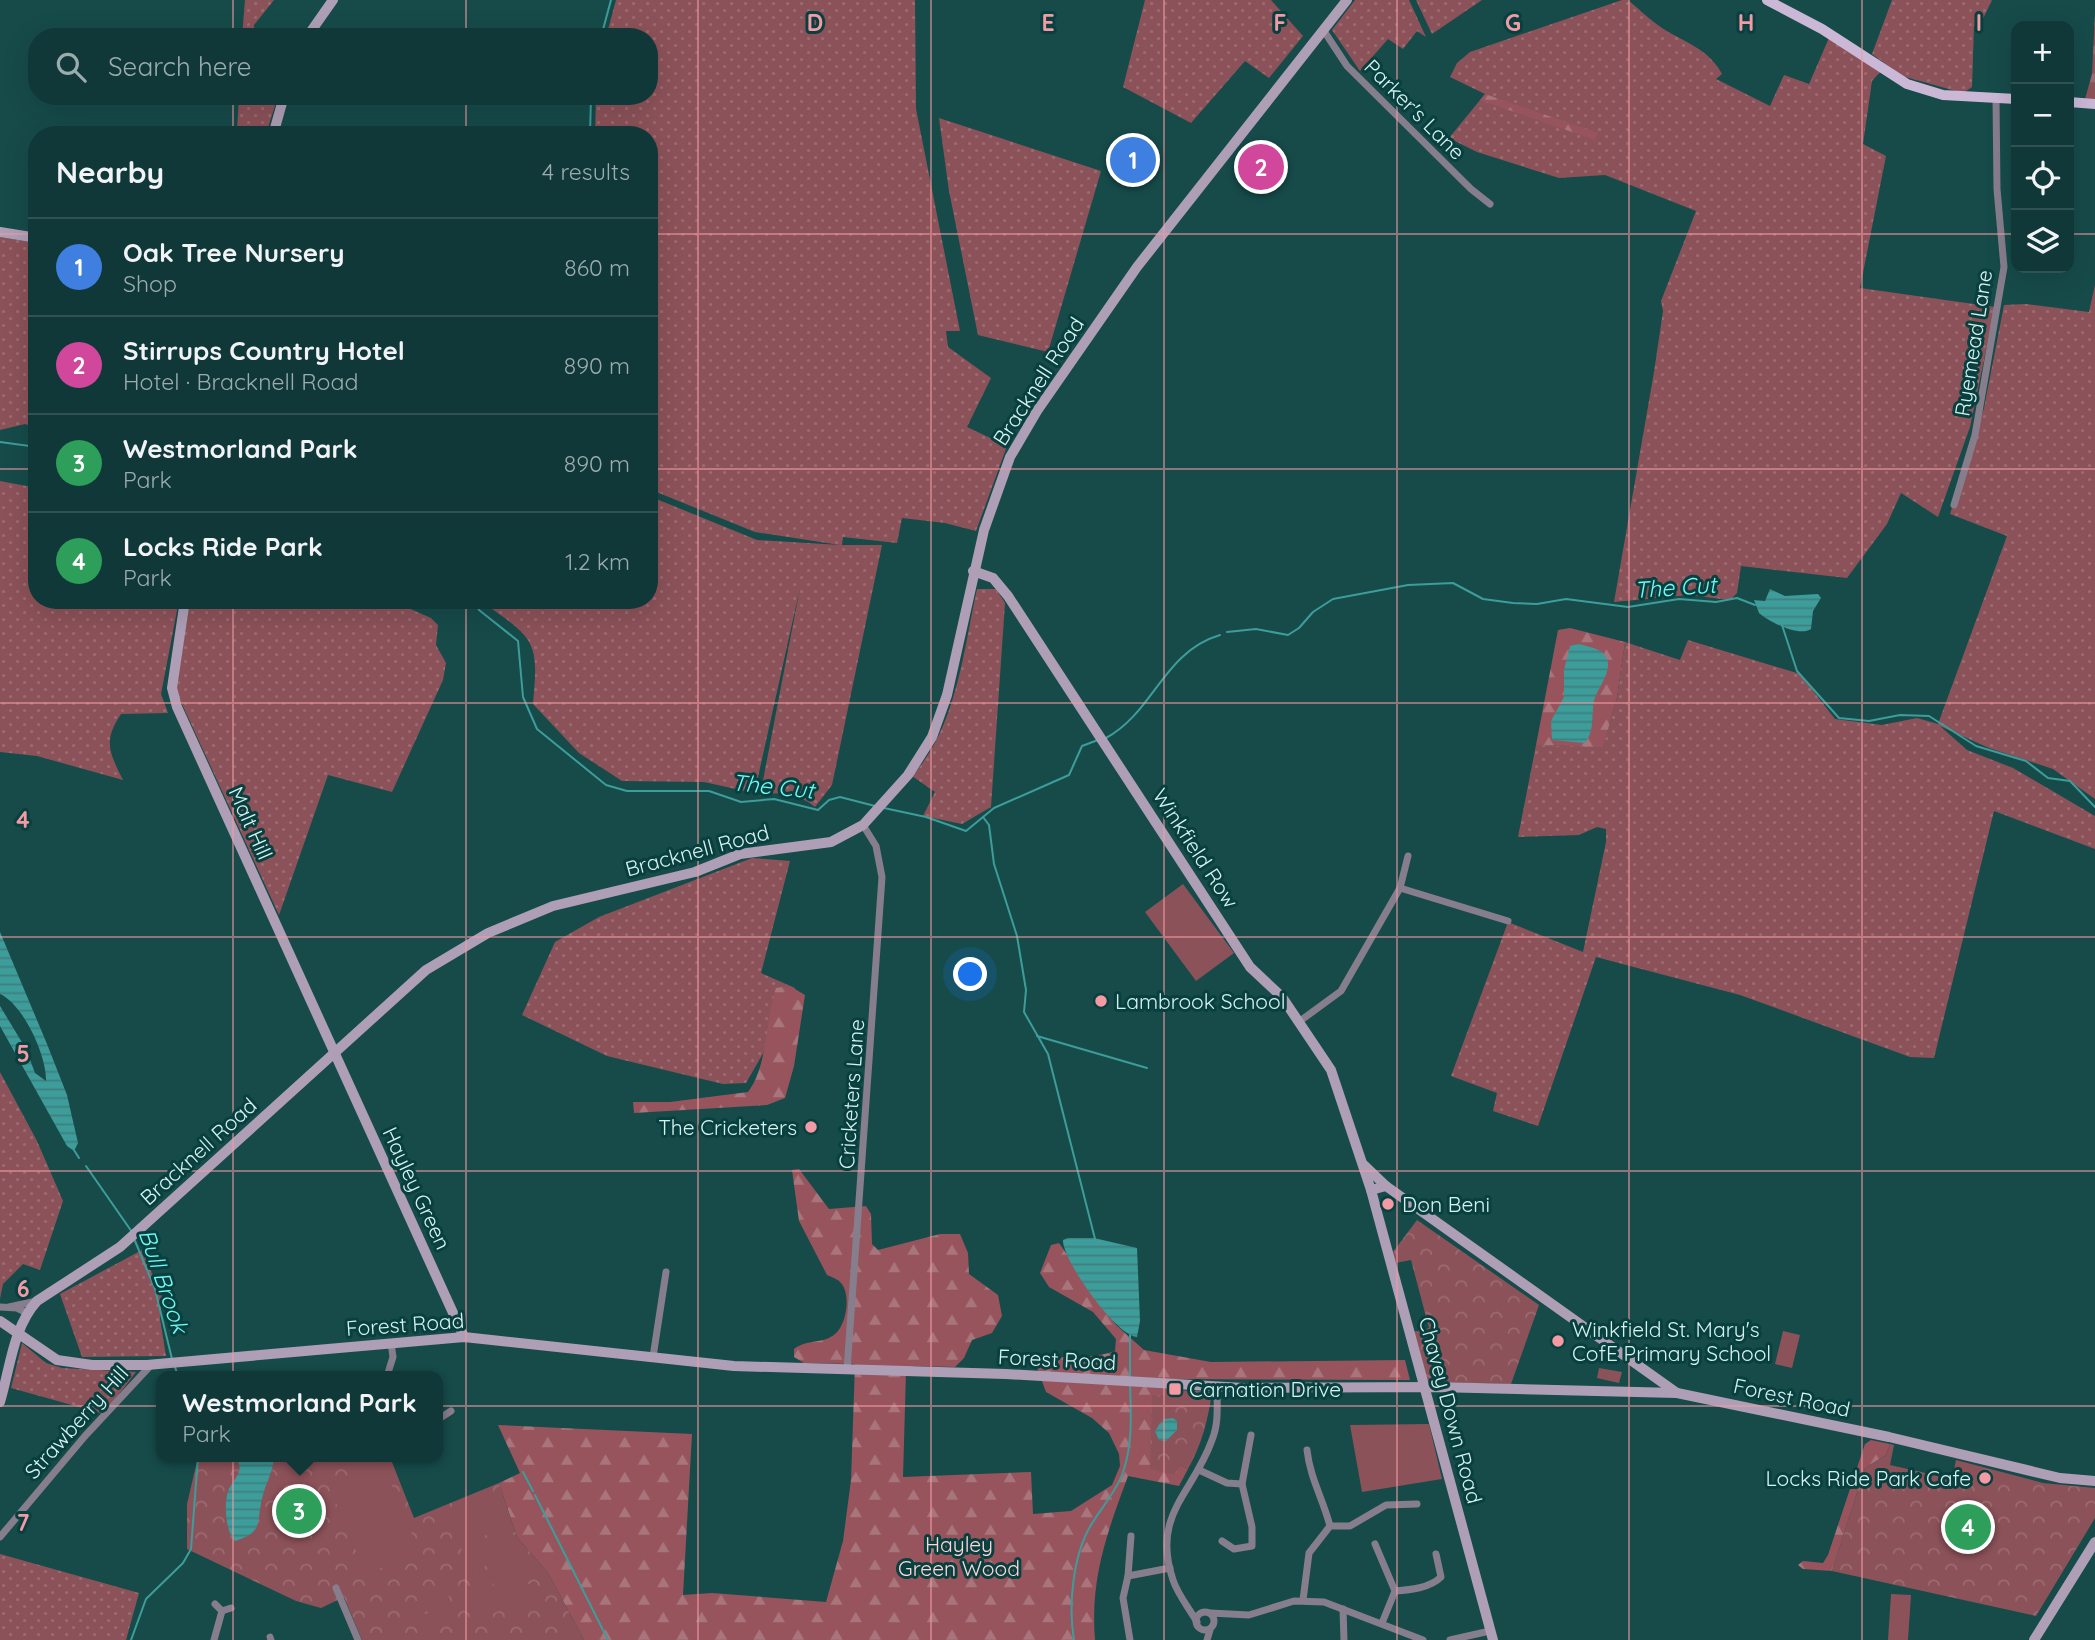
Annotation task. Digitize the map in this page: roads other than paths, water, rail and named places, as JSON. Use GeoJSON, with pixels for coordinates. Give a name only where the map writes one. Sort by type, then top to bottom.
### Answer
{"type":"FeatureCollection","features":[{"type":"Feature","properties":{"kind":"main road"},"geometry":{"type":"LineString","coordinates":[[313,28],[333,0]]}},
{"type":"Feature","properties":{"kind":"main road","name":"Bracknell Road"},"geometry":{"type":"LineString","coordinates":[[0,1402],[27,1312],[37,1301],[86,1271],[133,1235],[426,970],[488,933],[553,906],[695,872],[740,854],[831,842],[863,825],[908,775],[932,737],[947,695],[973,571],[1010,457],[1037,411],[1137,267],[1222,156],[1348,0]]}},
{"type":"Feature","properties":{"kind":"main road"},"geometry":{"type":"LineString","coordinates":[[1767,0],[1822,29],[1907,84],[1943,95],[2011,99]]}},
{"type":"Feature","properties":{"kind":"main road"},"geometry":{"type":"LineString","coordinates":[[2074,102],[2095,104]]}},
{"type":"Feature","properties":{"kind":"main road"},"geometry":{"type":"LineString","coordinates":[[276,126],[281,105]]}},
{"type":"Feature","properties":{"kind":"main road"},"geometry":{"type":"LineString","coordinates":[[0,232],[28,237]]}},
{"type":"Feature","properties":{"kind":"main road","name":"Winkfield Row"},"geometry":{"type":"LineString","coordinates":[[973,571],[993,578],[1008,596],[1250,967],[1282,997],[1300,1021],[1331,1070],[1371,1190]]}},
{"type":"Feature","properties":{"kind":"main road","name":"Malt Hill"},"geometry":{"type":"LineString","coordinates":[[184,609],[172,688],[177,707],[335,1054]]}},
{"type":"Feature","properties":{"kind":"main road","name":"Hayley Green"},"geometry":{"type":"LineString","coordinates":[[335,1054],[464,1337]]}},
{"type":"Feature","properties":{"kind":"main road","name":"Winkfield Row"},"geometry":{"type":"LineString","coordinates":[[1361,1162],[1386,1186],[1677,1393]]}},
{"type":"Feature","properties":{"kind":"main road"},"geometry":{"type":"LineString","coordinates":[[1371,1190],[1386,1186]]}},
{"type":"Feature","properties":{"kind":"main road","name":"Chavey Down Road"},"geometry":{"type":"LineString","coordinates":[[1371,1190],[1492,1635]]}},
{"type":"Feature","properties":{"kind":"main road","name":"Forest Road"},"geometry":{"type":"LineString","coordinates":[[0,1321],[37,1348],[65,1362],[92,1365],[174,1363],[464,1337],[734,1366],[1006,1374],[1217,1387],[1426,1387],[1677,1393],[1889,1437],[2060,1478],[2095,1480]]}},
{"type":"Feature","properties":{"kind":"main road"},"geometry":{"type":"LineString","coordinates":[[2034,1640],[2095,1542]]}},
{"type":"Feature","properties":{"kind":"street","name":"Parker's Lane"},"geometry":{"type":"LineString","coordinates":[[1324,31],[1347,66],[1471,189],[1490,204]]}},
{"type":"Feature","properties":{"kind":"street","name":"Ryemead Lane"},"geometry":{"type":"LineString","coordinates":[[1954,505],[1975,435],[2004,267],[1997,189],[1996,98]]}},
{"type":"Feature","properties":{"kind":"street","name":"Cricketers Lane"},"geometry":{"type":"LineString","coordinates":[[847,1370],[882,877],[876,846],[863,825]]}},
{"type":"Feature","properties":{"kind":"street"},"geometry":{"type":"LineString","coordinates":[[1300,1021],[1341,991],[1400,888],[1408,856]]}},
{"type":"Feature","properties":{"kind":"street"},"geometry":{"type":"LineString","coordinates":[[1400,888],[1508,921]]}},
{"type":"Feature","properties":{"kind":"street"},"geometry":{"type":"LineString","coordinates":[[653,1357],[666,1272]]}},
{"type":"Feature","properties":{"kind":"street"},"geometry":{"type":"LineString","coordinates":[[4,1307],[37,1301]]}},
{"type":"Feature","properties":{"kind":"street"},"geometry":{"type":"LineString","coordinates":[[4,1307],[27,1312]]}},
{"type":"Feature","properties":{"kind":"street"},"geometry":{"type":"LineString","coordinates":[[389,1371],[393,1357],[391,1343]]}},
{"type":"Feature","properties":{"kind":"street","name":"Strawberry Hill"},"geometry":{"type":"LineString","coordinates":[[0,1537],[85,1436],[152,1364]]}},
{"type":"Feature","properties":{"kind":"street"},"geometry":{"type":"LineString","coordinates":[[1205,1640],[1173,1582],[1167,1548],[1170,1519],[1182,1492],[1199,1470],[1213,1439],[1218,1418],[1217,1387]]}},
{"type":"Feature","properties":{"kind":"street"},"geometry":{"type":"LineString","coordinates":[[443,1416],[452,1411]]}},
{"type":"Feature","properties":{"kind":"street"},"geometry":{"type":"LineString","coordinates":[[1222,1541],[1234,1549],[1252,1546],[1252,1527],[1242,1484],[1251,1435]]}},
{"type":"Feature","properties":{"kind":"street"},"geometry":{"type":"LineString","coordinates":[[1307,1450],[1310,1476],[1321,1495],[1330,1526]]}},
{"type":"Feature","properties":{"kind":"street"},"geometry":{"type":"LineString","coordinates":[[1199,1470],[1227,1483],[1242,1484]]}},
{"type":"Feature","properties":{"kind":"street"},"geometry":{"type":"LineString","coordinates":[[1330,1526],[1350,1526],[1386,1505],[1417,1504]]}},
{"type":"Feature","properties":{"kind":"street"},"geometry":{"type":"LineString","coordinates":[[1303,1600],[1310,1553],[1330,1526]]}},
{"type":"Feature","properties":{"kind":"street"},"geometry":{"type":"LineString","coordinates":[[1130,1640],[1123,1598],[1128,1576],[1131,1535]]}},
{"type":"Feature","properties":{"kind":"street"},"geometry":{"type":"LineString","coordinates":[[1375,1544],[1395,1591],[1382,1623]]}},
{"type":"Feature","properties":{"kind":"street"},"geometry":{"type":"LineString","coordinates":[[1395,1591],[1437,1581],[1441,1577],[1436,1554]]}},
{"type":"Feature","properties":{"kind":"street"},"geometry":{"type":"LineString","coordinates":[[1128,1576],[1170,1568]]}},
{"type":"Feature","properties":{"kind":"street"},"geometry":{"type":"LineString","coordinates":[[336,1588],[358,1640]]}},
{"type":"Feature","properties":{"kind":"street"},"geometry":{"type":"LineString","coordinates":[[1206,1613],[1229,1615],[1263,1612],[1303,1600],[1324,1602],[1382,1623],[1411,1639],[1423,1640]]}},
{"type":"Feature","properties":{"kind":"street"},"geometry":{"type":"LineString","coordinates":[[1185,1602],[1214,1619],[1205,1640]]}},
{"type":"Feature","properties":{"kind":"street"},"geometry":{"type":"LineString","coordinates":[[215,1604],[222,1611]]}},
{"type":"Feature","properties":{"kind":"street"},"geometry":{"type":"LineString","coordinates":[[222,1611],[231,1608]]}},
{"type":"Feature","properties":{"kind":"street"},"geometry":{"type":"LineString","coordinates":[[1343,1609],[1344,1640]]}},
{"type":"Feature","properties":{"kind":"street"},"geometry":{"type":"LineString","coordinates":[[214,1640],[222,1611]]}},
{"type":"Feature","properties":{"kind":"street"},"geometry":{"type":"LineString","coordinates":[[1199,1626],[1206,1613]]}},
{"type":"Feature","properties":{"kind":"street"},"geometry":{"type":"LineString","coordinates":[[1211,1628],[1218,1620],[1229,1615]]}},
{"type":"Feature","properties":{"kind":"street"},"geometry":{"type":"LineString","coordinates":[[1199,1626],[1211,1628]]}},
{"type":"Feature","properties":{"kind":"street"},"geometry":{"type":"LineString","coordinates":[[1450,1640],[1492,1635]]}},
{"type":"Feature","properties":{"kind":"water"},"geometry":{"type":"Polygon","coordinates":[[[1770,589],[1785,596],[1818,594],[1821,598],[1813,611],[1811,629],[1792,630],[1759,613],[1754,600],[1765,601],[1770,589]]]}},
{"type":"Feature","properties":{"kind":"water"},"geometry":{"type":"Polygon","coordinates":[[[1579,644],[1602,652],[1607,659],[1608,670],[1594,701],[1590,733],[1585,743],[1552,740],[1551,721],[1564,697],[1564,670],[1570,646],[1579,644]]]}},
{"type":"Feature","properties":{"kind":"water"},"geometry":{"type":"Polygon","coordinates":[[[0,932],[67,1095],[78,1143],[74,1151],[67,1146],[0,1026],[0,1006],[26,1049],[35,1073],[46,1081],[42,1058],[32,1032],[17,1008],[0,994],[0,932]]]}},
{"type":"Feature","properties":{"kind":"water"},"geometry":{"type":"Polygon","coordinates":[[[1094,1238],[1137,1248],[1140,1321],[1137,1337],[1117,1325],[1092,1296],[1065,1250],[1063,1240],[1094,1238]]]}},
{"type":"Feature","properties":{"kind":"water"},"geometry":{"type":"Polygon","coordinates":[[[1173,1418],[1177,1421],[1177,1430],[1166,1441],[1159,1440],[1155,1431],[1164,1419],[1173,1418]]]}},
{"type":"Feature","properties":{"kind":"water"},"geometry":{"type":"Polygon","coordinates":[[[238,1462],[273,1462],[257,1526],[251,1534],[235,1541],[227,1523],[226,1507],[228,1492],[239,1469],[238,1462]]]}},
{"type":"Feature","properties":{"kind":"waterway"},"geometry":{"type":"LineString","coordinates":[[603,28],[611,0]]}},
{"type":"Feature","properties":{"kind":"waterway"},"geometry":{"type":"LineString","coordinates":[[590,126],[591,105]]}},
{"type":"Feature","properties":{"kind":"waterway","name":"The Cut"},"geometry":{"type":"LineString","coordinates":[[0,442],[28,446]]}},
{"type":"Feature","properties":{"kind":"waterway","name":"The Cut"},"geometry":{"type":"LineString","coordinates":[[1227,632],[1256,629],[1288,635],[1299,628],[1313,612],[1333,599],[1408,585],[1453,583],[1483,599],[1513,603],[1537,604],[1566,599],[1628,607],[1679,599],[1716,602],[1737,598],[1755,605]]}},
{"type":"Feature","properties":{"kind":"waterway","name":"The Cut"},"geometry":{"type":"LineString","coordinates":[[478,609],[518,641],[523,697],[537,729],[606,785],[627,791],[709,791],[741,802],[774,799],[818,810],[829,800],[840,797],[875,806]]}},
{"type":"Feature","properties":{"kind":"waterway","name":"The Cut"},"geometry":{"type":"LineString","coordinates":[[1782,625],[1797,671],[1839,718],[1869,721],[1900,715],[1929,716],[1976,746],[2026,761],[2048,778],[2070,781],[2095,807]]}},
{"type":"Feature","properties":{"kind":"waterway","name":"The Cut"},"geometry":{"type":"LineString","coordinates":[[1106,738],[1136,713],[1185,655],[1201,643],[1220,635]]}},
{"type":"Feature","properties":{"kind":"waterway","name":"The Cut"},"geometry":{"type":"LineString","coordinates":[[884,808],[926,817],[966,831],[994,808],[1069,775],[1082,746],[1098,740]]}},
{"type":"Feature","properties":{"kind":"waterway"},"geometry":{"type":"LineString","coordinates":[[983,817],[989,825],[994,864],[1017,936],[1026,990],[1024,1012],[1048,1054],[1095,1239]]}},
{"type":"Feature","properties":{"kind":"waterway"},"geometry":{"type":"LineString","coordinates":[[1037,1036],[1147,1068]]}},
{"type":"Feature","properties":{"kind":"waterway","name":"Bull Brook"},"geometry":{"type":"LineString","coordinates":[[74,1150],[79,1158]]}},
{"type":"Feature","properties":{"kind":"waterway","name":"Bull Brook"},"geometry":{"type":"LineString","coordinates":[[86,1166],[132,1232]]}},
{"type":"Feature","properties":{"kind":"waterway","name":"Bull Brook"},"geometry":{"type":"LineString","coordinates":[[135,1241],[155,1289],[172,1359]]}},
{"type":"Feature","properties":{"kind":"waterway"},"geometry":{"type":"LineString","coordinates":[[1130,1335],[1130,1379]]}},
{"type":"Feature","properties":{"kind":"waterway","name":"Bull Brook"},"geometry":{"type":"LineString","coordinates":[[175,1367],[176,1371]]}},
{"type":"Feature","properties":{"kind":"waterway"},"geometry":{"type":"LineString","coordinates":[[1074,1640],[1072,1596],[1076,1565],[1085,1537],[1116,1488],[1126,1464],[1130,1430],[1130,1384]]}},
{"type":"Feature","properties":{"kind":"waterway","name":"Bull Brook"},"geometry":{"type":"LineString","coordinates":[[131,1640],[146,1599],[183,1563],[191,1549],[198,1462]]}},
{"type":"Feature","properties":{"kind":"waterway"},"geometry":{"type":"LineString","coordinates":[[523,1472],[533,1491]]}},
{"type":"Feature","properties":{"kind":"waterway"},"geometry":{"type":"LineString","coordinates":[[535,1495],[608,1640]]}},
{"type":"Feature","properties":{"kind":"place","name":"Oak Tree Nursery"},"geometry":{"type":"Point","coordinates":[1133,160]}},
{"type":"Feature","properties":{"kind":"place","name":"Stirrups Country Hotel"},"geometry":{"type":"Point","coordinates":[1261,167]}},
{"type":"Feature","properties":{"kind":"place","name":"Lambrook School"},"geometry":{"type":"Point","coordinates":[1101,1001]}},
{"type":"Feature","properties":{"kind":"place","name":"The Cricketers"},"geometry":{"type":"Point","coordinates":[811,1127]}},
{"type":"Feature","properties":{"kind":"place","name":"Don Beni"},"geometry":{"type":"Point","coordinates":[1388,1204]}},
{"type":"Feature","properties":{"kind":"place","name":"Winkfield St. Mary's CofE Primary School"},"geometry":{"type":"Point","coordinates":[1558,1341]}},
{"type":"Feature","properties":{"kind":"place","name":"Carnation Drive"},"geometry":{"type":"Point","coordinates":[1175,1389]}},
{"type":"Feature","properties":{"kind":"place","name":"Locks Ride Park Cafe"},"geometry":{"type":"Point","coordinates":[1985,1478]}},
{"type":"Feature","properties":{"kind":"place","name":"Westmorland Park"},"geometry":{"type":"Point","coordinates":[299,1511]}},
{"type":"Feature","properties":{"kind":"place","name":"Locks Ride Park"},"geometry":{"type":"Point","coordinates":[1968,1527]}},
{"type":"Feature","properties":{"kind":"park label","name":"Hayley Green Wood"},"geometry":{"type":"Point","coordinates":[959,1556]}}]}
